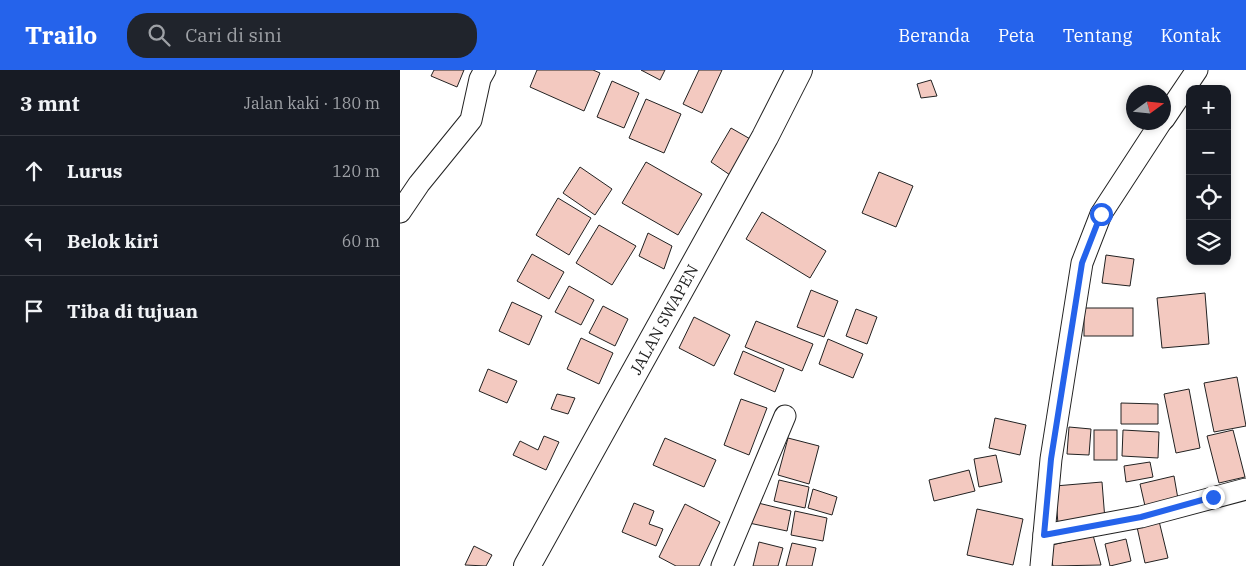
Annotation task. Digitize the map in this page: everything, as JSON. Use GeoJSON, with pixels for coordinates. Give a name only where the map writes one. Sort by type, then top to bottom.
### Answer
{"type":"FeatureCollection","features":[{"type":"Feature","properties":{"kind":"main road","name":"JALAN SWAPEN"},"geometry":{"type":"LineString","coordinates":[[526,566],[765,137],[799,70]]}},
{"type":"Feature","properties":{"kind":"street"},"geometry":{"type":"LineString","coordinates":[[400,212],[420,184],[472,120],[480,80],[485,70]]}},
{"type":"Feature","properties":{"kind":"street"},"geometry":{"type":"LineString","coordinates":[[1171,109],[1197,70]]}},
{"type":"Feature","properties":{"kind":"street"},"geometry":{"type":"LineString","coordinates":[[1041,566],[1052,449],[1082,263],[1101,214],[1156,130]]}},
{"type":"Feature","properties":{"kind":"street"},"geometry":{"type":"LineString","coordinates":[[722,566],[785,416]]}},
{"type":"Feature","properties":{"kind":"street"},"geometry":{"type":"LineString","coordinates":[[1044,535],[1141,517],[1246,489]]}},
{"type":"Feature","properties":{"kind":"building"},"geometry":{"type":"Polygon","coordinates":[[[434,70],[464,70],[457,87],[431,76],[434,70]]]}},
{"type":"Feature","properties":{"kind":"building"},"geometry":{"type":"Polygon","coordinates":[[[537,70],[593,70],[600,73],[584,111],[530,87],[537,70]]]}},
{"type":"Feature","properties":{"kind":"building"},"geometry":{"type":"Polygon","coordinates":[[[641,70],[665,70],[660,80],[641,70]]]}},
{"type":"Feature","properties":{"kind":"building"},"geometry":{"type":"Polygon","coordinates":[[[699,70],[722,70],[702,113],[683,104],[699,70]]]}},
{"type":"Feature","properties":{"kind":"building"},"geometry":{"type":"Polygon","coordinates":[[[931,80],[937,96],[921,98],[917,84],[931,80]]]}},
{"type":"Feature","properties":{"kind":"building"},"geometry":{"type":"Polygon","coordinates":[[[612,81],[639,93],[624,128],[597,117],[612,81]]]}},
{"type":"Feature","properties":{"kind":"building"},"geometry":{"type":"Polygon","coordinates":[[[646,99],[681,114],[664,153],[629,138],[646,99]]]}},
{"type":"Feature","properties":{"kind":"building"},"geometry":{"type":"Polygon","coordinates":[[[731,128],[752,140],[730,175],[711,162],[731,128]]]}},
{"type":"Feature","properties":{"kind":"building"},"geometry":{"type":"Polygon","coordinates":[[[646,162],[702,194],[678,235],[622,203],[646,162]]]}},
{"type":"Feature","properties":{"kind":"building"},"geometry":{"type":"Polygon","coordinates":[[[580,167],[612,189],[595,215],[563,193],[580,167]]]}},
{"type":"Feature","properties":{"kind":"building"},"geometry":{"type":"Polygon","coordinates":[[[879,172],[913,186],[896,227],[862,213],[879,172]]]}},
{"type":"Feature","properties":{"kind":"building"},"geometry":{"type":"Polygon","coordinates":[[[558,198],[591,218],[569,255],[536,235],[558,198]]]}},
{"type":"Feature","properties":{"kind":"building"},"geometry":{"type":"Polygon","coordinates":[[[762,212],[826,251],[810,278],[746,239],[762,212]]]}},
{"type":"Feature","properties":{"kind":"building"},"geometry":{"type":"Polygon","coordinates":[[[599,225],[636,246],[612,285],[576,263],[599,225]]]}},
{"type":"Feature","properties":{"kind":"building"},"geometry":{"type":"Polygon","coordinates":[[[648,233],[672,246],[664,269],[639,256],[648,233]]]}},
{"type":"Feature","properties":{"kind":"building"},"geometry":{"type":"Polygon","coordinates":[[[532,254],[564,272],[549,299],[517,281],[532,254]]]}},
{"type":"Feature","properties":{"kind":"building"},"geometry":{"type":"Polygon","coordinates":[[[1106,255],[1134,259],[1130,286],[1102,283],[1106,255]]]}},
{"type":"Feature","properties":{"kind":"building"},"geometry":{"type":"Polygon","coordinates":[[[569,286],[594,300],[581,325],[555,312],[569,286]]]}},
{"type":"Feature","properties":{"kind":"building"},"geometry":{"type":"Polygon","coordinates":[[[811,290],[838,301],[824,337],[797,327],[811,290]]]}},
{"type":"Feature","properties":{"kind":"building"},"geometry":{"type":"Polygon","coordinates":[[[1205,293],[1209,344],[1162,348],[1157,298],[1205,293]]]}},
{"type":"Feature","properties":{"kind":"building"},"geometry":{"type":"Polygon","coordinates":[[[512,302],[542,316],[529,345],[499,331],[512,302]]]}},
{"type":"Feature","properties":{"kind":"building"},"geometry":{"type":"Polygon","coordinates":[[[603,306],[628,319],[615,346],[589,333],[603,306]]]}},
{"type":"Feature","properties":{"kind":"building"},"geometry":{"type":"Polygon","coordinates":[[[1084,308],[1133,308],[1133,336],[1084,336],[1084,308]]]}},
{"type":"Feature","properties":{"kind":"building"},"geometry":{"type":"Polygon","coordinates":[[[856,309],[877,317],[867,344],[846,336],[856,309]]]}},
{"type":"Feature","properties":{"kind":"building"},"geometry":{"type":"Polygon","coordinates":[[[694,317],[730,335],[714,366],[679,348],[694,317]]]}},
{"type":"Feature","properties":{"kind":"building"},"geometry":{"type":"Polygon","coordinates":[[[756,321],[813,344],[802,371],[745,347],[756,321]]]}},
{"type":"Feature","properties":{"kind":"building"},"geometry":{"type":"Polygon","coordinates":[[[581,338],[613,353],[599,384],[567,369],[581,338]]]}},
{"type":"Feature","properties":{"kind":"building"},"geometry":{"type":"Polygon","coordinates":[[[828,339],[863,354],[853,378],[819,364],[828,339]]]}},
{"type":"Feature","properties":{"kind":"building"},"geometry":{"type":"Polygon","coordinates":[[[743,351],[784,369],[775,392],[734,374],[743,351]]]}},
{"type":"Feature","properties":{"kind":"building"},"geometry":{"type":"Polygon","coordinates":[[[488,369],[517,381],[507,403],[479,391],[488,369]]]}},
{"type":"Feature","properties":{"kind":"building"},"geometry":{"type":"Polygon","coordinates":[[[1237,377],[1246,426],[1214,432],[1204,383],[1237,377]]]}},
{"type":"Feature","properties":{"kind":"building"},"geometry":{"type":"Polygon","coordinates":[[[1189,389],[1200,448],[1176,453],[1164,394],[1189,389]]]}},
{"type":"Feature","properties":{"kind":"building"},"geometry":{"type":"Polygon","coordinates":[[[557,394],[575,398],[568,414],[551,409],[557,394]]]}},
{"type":"Feature","properties":{"kind":"building"},"geometry":{"type":"Polygon","coordinates":[[[741,399],[767,408],[749,455],[724,445],[741,399]]]}},
{"type":"Feature","properties":{"kind":"building"},"geometry":{"type":"Polygon","coordinates":[[[1121,403],[1158,404],[1158,424],[1121,424],[1121,403]]]}},
{"type":"Feature","properties":{"kind":"building"},"geometry":{"type":"Polygon","coordinates":[[[995,418],[1026,425],[1020,455],[989,448],[995,418]]]}},
{"type":"Feature","properties":{"kind":"building"},"geometry":{"type":"Polygon","coordinates":[[[1069,427],[1091,429],[1089,455],[1067,454],[1069,427]]]}},
{"type":"Feature","properties":{"kind":"building"},"geometry":{"type":"Polygon","coordinates":[[[1094,430],[1117,430],[1117,460],[1094,460],[1094,430]]]}},
{"type":"Feature","properties":{"kind":"building"},"geometry":{"type":"Polygon","coordinates":[[[1123,430],[1159,432],[1158,458],[1122,456],[1123,430]]]}},
{"type":"Feature","properties":{"kind":"building"},"geometry":{"type":"Polygon","coordinates":[[[1233,430],[1245,477],[1219,483],[1207,436],[1233,430]]]}},
{"type":"Feature","properties":{"kind":"building"},"geometry":{"type":"Polygon","coordinates":[[[544,436],[559,442],[546,470],[513,455],[520,441],[538,450],[544,436]]]}},
{"type":"Feature","properties":{"kind":"building"},"geometry":{"type":"Polygon","coordinates":[[[665,438],[716,460],[704,487],[653,465],[665,438]]]}},
{"type":"Feature","properties":{"kind":"building"},"geometry":{"type":"Polygon","coordinates":[[[788,438],[819,446],[809,484],[778,475],[788,438]]]}},
{"type":"Feature","properties":{"kind":"building"},"geometry":{"type":"Polygon","coordinates":[[[996,455],[1002,482],[979,487],[974,459],[996,455]]]}},
{"type":"Feature","properties":{"kind":"building"},"geometry":{"type":"Polygon","coordinates":[[[1150,462],[1153,477],[1126,482],[1124,466],[1150,462]]]}},
{"type":"Feature","properties":{"kind":"building"},"geometry":{"type":"Polygon","coordinates":[[[969,470],[975,491],[934,501],[929,480],[969,470]]]}},
{"type":"Feature","properties":{"kind":"building"},"geometry":{"type":"Polygon","coordinates":[[[1174,476],[1178,499],[1145,506],[1140,484],[1174,476]]]}},
{"type":"Feature","properties":{"kind":"building"},"geometry":{"type":"Polygon","coordinates":[[[779,480],[809,487],[805,508],[774,501],[779,480]]]}},
{"type":"Feature","properties":{"kind":"building"},"geometry":{"type":"Polygon","coordinates":[[[1102,482],[1105,520],[1058,524],[1055,486],[1102,482]]]}},
{"type":"Feature","properties":{"kind":"building"},"geometry":{"type":"Polygon","coordinates":[[[813,489],[837,497],[832,515],[808,508],[813,489]]]}},
{"type":"Feature","properties":{"kind":"building"},"geometry":{"type":"Polygon","coordinates":[[[754,502],[791,511],[787,531],[749,523],[754,502]]]}},
{"type":"Feature","properties":{"kind":"building"},"geometry":{"type":"Polygon","coordinates":[[[634,503],[654,511],[649,524],[663,529],[656,546],[622,532],[634,503]]]}},
{"type":"Feature","properties":{"kind":"building"},"geometry":{"type":"Polygon","coordinates":[[[685,504],[720,522],[699,566],[676,566],[659,557],[685,504]]]}},
{"type":"Feature","properties":{"kind":"building"},"geometry":{"type":"Polygon","coordinates":[[[977,509],[1023,519],[1013,565],[967,555],[977,509]]]}},
{"type":"Feature","properties":{"kind":"building"},"geometry":{"type":"Polygon","coordinates":[[[795,511],[827,518],[823,541],[791,535],[795,511]]]}},
{"type":"Feature","properties":{"kind":"building"},"geometry":{"type":"Polygon","coordinates":[[[1159,521],[1168,558],[1145,563],[1137,527],[1159,521]]]}},
{"type":"Feature","properties":{"kind":"building"},"geometry":{"type":"Polygon","coordinates":[[[1093,535],[1101,565],[1053,566],[1048,546],[1093,535]]]}},
{"type":"Feature","properties":{"kind":"building"},"geometry":{"type":"Polygon","coordinates":[[[1126,539],[1131,561],[1110,566],[1105,544],[1126,539]]]}},
{"type":"Feature","properties":{"kind":"building"},"geometry":{"type":"Polygon","coordinates":[[[759,542],[783,548],[778,566],[753,566],[759,542]]]}},
{"type":"Feature","properties":{"kind":"building"},"geometry":{"type":"Polygon","coordinates":[[[792,543],[816,548],[812,566],[786,566],[792,543]]]}},
{"type":"Feature","properties":{"kind":"building"},"geometry":{"type":"Polygon","coordinates":[[[474,546],[492,555],[486,566],[465,565],[474,546]]]}},
{"type":"Feature","properties":{"kind":"route"},"geometry":{"type":"LineString","coordinates":[[1101,214],[1082,263],[1070,328],[1051,459],[1044,535],[1141,517],[1213,497]]}}]}
